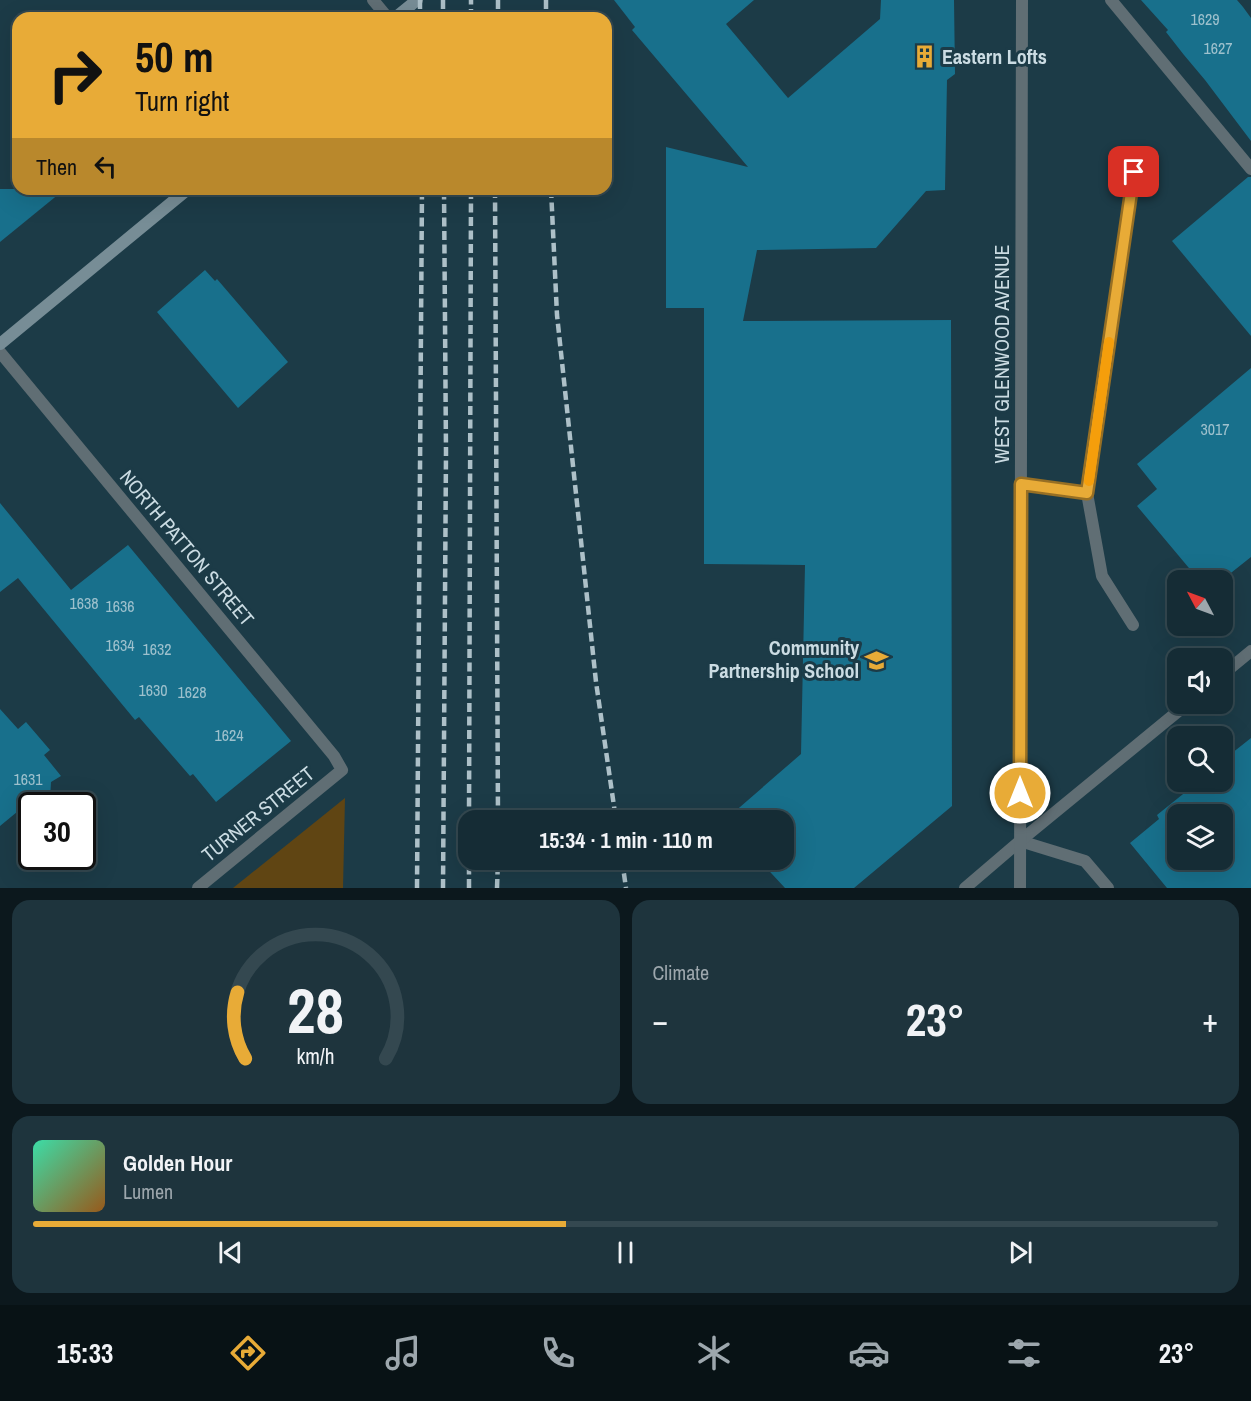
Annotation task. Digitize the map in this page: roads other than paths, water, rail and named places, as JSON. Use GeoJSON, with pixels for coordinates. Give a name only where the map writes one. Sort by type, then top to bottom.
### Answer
{"type":"FeatureCollection","features":[{"type":"Feature","properties":{"kind":"street"},"geometry":{"type":"LineString","coordinates":[[373,0],[383,12]]}},
{"type":"Feature","properties":{"kind":"street","name":"WEST GLENWOOD AVENUE"},"geometry":{"type":"LineString","coordinates":[[1020,888],[1022,0]]}},
{"type":"Feature","properties":{"kind":"street"},"geometry":{"type":"LineString","coordinates":[[1111,0],[1251,170]]}},
{"type":"Feature","properties":{"kind":"street"},"geometry":{"type":"LineString","coordinates":[[1133,625],[1102,576],[1087,493],[1134,172]]}},
{"type":"Feature","properties":{"kind":"street"},"geometry":{"type":"LineString","coordinates":[[0,344],[181,195]]}},
{"type":"Feature","properties":{"kind":"street","name":"NORTH PATTON STREET"},"geometry":{"type":"LineString","coordinates":[[0,352],[334,756],[342,770]]}},
{"type":"Feature","properties":{"kind":"street"},"geometry":{"type":"LineString","coordinates":[[1021,484],[1087,493]]}},
{"type":"Feature","properties":{"kind":"street"},"geometry":{"type":"LineString","coordinates":[[1233,666],[1251,651]]}},
{"type":"Feature","properties":{"kind":"street"},"geometry":{"type":"LineString","coordinates":[[965,888],[1176,714]]}},
{"type":"Feature","properties":{"kind":"street","name":"TURNER STREET"},"geometry":{"type":"LineString","coordinates":[[198,888],[342,770]]}},
{"type":"Feature","properties":{"kind":"street"},"geometry":{"type":"LineString","coordinates":[[1020,841],[1085,861],[1108,888]]}},
{"type":"Feature","properties":{"kind":"railway"},"geometry":{"type":"LineString","coordinates":[[420,0],[420,12]]}},
{"type":"Feature","properties":{"kind":"railway"},"geometry":{"type":"LineString","coordinates":[[443,0],[443,12]]}},
{"type":"Feature","properties":{"kind":"railway"},"geometry":{"type":"LineString","coordinates":[[471,0],[471,12]]}},
{"type":"Feature","properties":{"kind":"railway"},"geometry":{"type":"LineString","coordinates":[[498,0],[498,12]]}},
{"type":"Feature","properties":{"kind":"railway"},"geometry":{"type":"LineString","coordinates":[[546,0],[546,12]]}},
{"type":"Feature","properties":{"kind":"railway"},"geometry":{"type":"LineString","coordinates":[[417,888],[422,195]]}},
{"type":"Feature","properties":{"kind":"railway"},"geometry":{"type":"LineString","coordinates":[[443,888],[446,452],[444,195]]}},
{"type":"Feature","properties":{"kind":"railway"},"geometry":{"type":"LineString","coordinates":[[469,810],[471,195]]}},
{"type":"Feature","properties":{"kind":"railway"},"geometry":{"type":"LineString","coordinates":[[495,195],[498,810]]}},
{"type":"Feature","properties":{"kind":"railway"},"geometry":{"type":"LineString","coordinates":[[551,195],[557,315],[596,682],[615,810]]}},
{"type":"Feature","properties":{"kind":"railway"},"geometry":{"type":"LineString","coordinates":[[469,870],[469,888]]}},
{"type":"Feature","properties":{"kind":"railway"},"geometry":{"type":"LineString","coordinates":[[497,888],[498,870]]}},
{"type":"Feature","properties":{"kind":"railway"},"geometry":{"type":"LineString","coordinates":[[623,870],[626,888]]}},
{"type":"Feature","properties":{"kind":"place","name":"Eastern Lofts"},"geometry":{"type":"Point","coordinates":[924,57]}},
{"type":"Feature","properties":{"kind":"place","name":"Community Partnership School"},"geometry":{"type":"Point","coordinates":[877,660]}}]}
